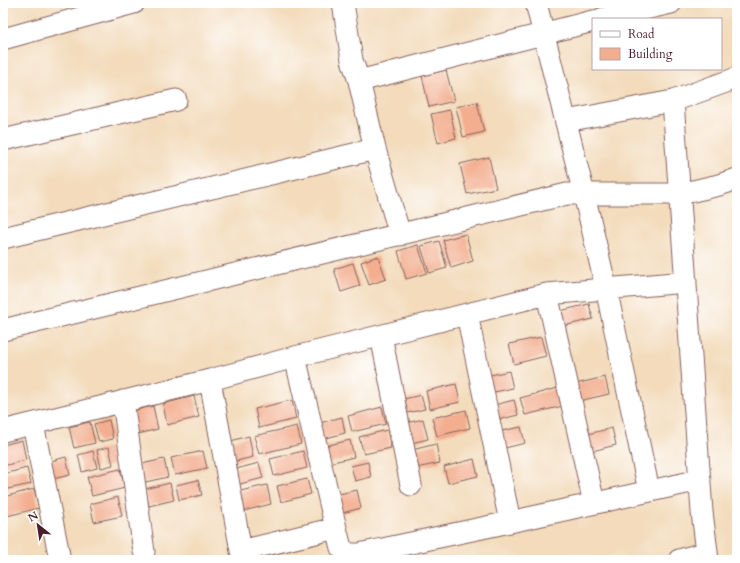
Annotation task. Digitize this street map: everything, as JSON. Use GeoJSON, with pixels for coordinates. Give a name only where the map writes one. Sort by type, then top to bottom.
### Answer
{"type":"FeatureCollection","features":[{"type":"Feature","properties":{"kind":"street"},"geometry":{"type":"LineString","coordinates":[[3,39],[134,3]]}},
{"type":"Feature","properties":{"kind":"street"},"geometry":{"type":"LineString","coordinates":[[343,3],[352,60],[359,80],[375,149],[400,235]]}},
{"type":"Feature","properties":{"kind":"street"},"geometry":{"type":"LineString","coordinates":[[536,3],[606,288],[649,491]]}},
{"type":"Feature","properties":{"kind":"street"},"geometry":{"type":"LineString","coordinates":[[605,18],[670,3]]}},
{"type":"Feature","properties":{"kind":"street"},"geometry":{"type":"LineString","coordinates":[[359,80],[592,21]]}},
{"type":"Feature","properties":{"kind":"street"},"geometry":{"type":"LineString","coordinates":[[566,122],[673,101],[737,78]]}},
{"type":"Feature","properties":{"kind":"street"},"geometry":{"type":"LineString","coordinates":[[3,140],[176,100]]}},
{"type":"Feature","properties":{"kind":"street"},"geometry":{"type":"LineString","coordinates":[[673,101],[702,512],[707,556],[679,560]]}},
{"type":"Feature","properties":{"kind":"street"},"geometry":{"type":"LineString","coordinates":[[3,238],[375,149]]}},
{"type":"Feature","properties":{"kind":"street"},"geometry":{"type":"LineString","coordinates":[[3,330],[567,194],[680,194],[719,185],[737,179]]}},
{"type":"Feature","properties":{"kind":"street"},"geometry":{"type":"LineString","coordinates":[[3,431],[547,294],[686,282]]}},
{"type":"Feature","properties":{"kind":"street"},"geometry":{"type":"LineString","coordinates":[[547,294],[594,503]]}},
{"type":"Feature","properties":{"kind":"street"},"geometry":{"type":"LineString","coordinates":[[467,314],[510,522]]}},
{"type":"Feature","properties":{"kind":"street"},"geometry":{"type":"LineString","coordinates":[[381,336],[411,485]]}},
{"type":"Feature","properties":{"kind":"street"},"geometry":{"type":"LineString","coordinates":[[295,357],[341,548],[349,554],[359,554],[700,480]]}},
{"type":"Feature","properties":{"kind":"street"},"geometry":{"type":"LineString","coordinates":[[210,380],[242,555],[336,528]]}},
{"type":"Feature","properties":{"kind":"street"},"geometry":{"type":"LineString","coordinates":[[123,401],[144,552]]}},
{"type":"Feature","properties":{"kind":"street"},"geometry":{"type":"LineString","coordinates":[[33,424],[60,560]]}},
{"type":"Feature","properties":{"kind":"building"},"geometry":{"type":"Polygon","coordinates":[[[446,70],[454,101],[429,107],[422,76],[446,70]]]}},
{"type":"Feature","properties":{"kind":"building"},"geometry":{"type":"Polygon","coordinates":[[[477,102],[484,132],[463,137],[456,107],[477,102]]]}},
{"type":"Feature","properties":{"kind":"building"},"geometry":{"type":"Polygon","coordinates":[[[450,110],[456,138],[438,143],[431,114],[450,110]]]}},
{"type":"Feature","properties":{"kind":"building"},"geometry":{"type":"Polygon","coordinates":[[[489,157],[496,188],[467,194],[460,164],[489,157]]]}},
{"type":"Feature","properties":{"kind":"building"},"geometry":{"type":"Polygon","coordinates":[[[466,234],[473,261],[451,268],[443,240],[466,234]]]}},
{"type":"Feature","properties":{"kind":"building"},"geometry":{"type":"Polygon","coordinates":[[[439,241],[447,268],[429,273],[421,246],[439,241]]]}},
{"type":"Feature","properties":{"kind":"building"},"geometry":{"type":"Polygon","coordinates":[[[418,245],[427,273],[406,279],[398,251],[418,245]]]}},
{"type":"Feature","properties":{"kind":"building"},"geometry":{"type":"Polygon","coordinates":[[[378,256],[386,279],[369,285],[361,262],[378,256]]]}},
{"type":"Feature","properties":{"kind":"building"},"geometry":{"type":"Polygon","coordinates":[[[353,263],[360,286],[341,292],[334,269],[353,263]]]}},
{"type":"Feature","properties":{"kind":"building"},"geometry":{"type":"Polygon","coordinates":[[[589,304],[593,319],[563,326],[560,311],[589,304]]]}},
{"type":"Feature","properties":{"kind":"building"},"geometry":{"type":"Polygon","coordinates":[[[541,337],[546,356],[514,364],[509,344],[541,337]]]}},
{"type":"Feature","properties":{"kind":"building"},"geometry":{"type":"Polygon","coordinates":[[[509,371],[513,388],[490,393],[486,376],[509,371]]]}},
{"type":"Feature","properties":{"kind":"building"},"geometry":{"type":"Polygon","coordinates":[[[605,377],[609,394],[579,401],[575,384],[605,377]]]}},
{"type":"Feature","properties":{"kind":"building"},"geometry":{"type":"Polygon","coordinates":[[[456,384],[460,402],[430,409],[426,391],[456,384]]]}},
{"type":"Feature","properties":{"kind":"building"},"geometry":{"type":"Polygon","coordinates":[[[558,388],[563,406],[525,415],[520,398],[558,388]]]}},
{"type":"Feature","properties":{"kind":"building"},"geometry":{"type":"Polygon","coordinates":[[[421,395],[425,409],[403,414],[400,400],[421,395]]]}},
{"type":"Feature","properties":{"kind":"building"},"geometry":{"type":"Polygon","coordinates":[[[194,396],[199,417],[167,425],[163,404],[194,396]]]}},
{"type":"Feature","properties":{"kind":"building"},"geometry":{"type":"Polygon","coordinates":[[[292,400],[296,419],[259,428],[255,409],[292,400]]]}},
{"type":"Feature","properties":{"kind":"building"},"geometry":{"type":"Polygon","coordinates":[[[514,400],[518,415],[494,421],[490,406],[514,400]]]}},
{"type":"Feature","properties":{"kind":"building"},"geometry":{"type":"Polygon","coordinates":[[[153,406],[158,429],[134,435],[128,412],[153,406]]]}},
{"type":"Feature","properties":{"kind":"building"},"geometry":{"type":"Polygon","coordinates":[[[382,407],[386,424],[352,432],[348,416],[382,407]]]}},
{"type":"Feature","properties":{"kind":"building"},"geometry":{"type":"Polygon","coordinates":[[[466,410],[470,428],[437,436],[432,418],[466,410]]]}},
{"type":"Feature","properties":{"kind":"building"},"geometry":{"type":"Polygon","coordinates":[[[342,417],[345,433],[319,440],[316,424],[342,417]]]}},
{"type":"Feature","properties":{"kind":"building"},"geometry":{"type":"Polygon","coordinates":[[[423,419],[428,439],[407,444],[402,424],[423,419]]]}},
{"type":"Feature","properties":{"kind":"building"},"geometry":{"type":"Polygon","coordinates":[[[109,420],[113,439],[99,442],[94,424],[109,420]]]}},
{"type":"Feature","properties":{"kind":"building"},"geometry":{"type":"Polygon","coordinates":[[[90,422],[95,443],[74,448],[69,427],[90,422]]]}},
{"type":"Feature","properties":{"kind":"building"},"geometry":{"type":"Polygon","coordinates":[[[297,426],[301,444],[259,454],[254,436],[297,426]]]}},
{"type":"Feature","properties":{"kind":"building"},"geometry":{"type":"Polygon","coordinates":[[[521,427],[525,443],[501,449],[497,432],[521,427]]]}},
{"type":"Feature","properties":{"kind":"building"},"geometry":{"type":"Polygon","coordinates":[[[612,428],[616,445],[588,452],[584,435],[612,428]]]}},
{"type":"Feature","properties":{"kind":"building"},"geometry":{"type":"Polygon","coordinates":[[[387,430],[391,448],[364,454],[359,437],[387,430]]]}},
{"type":"Feature","properties":{"kind":"building"},"geometry":{"type":"Polygon","coordinates":[[[249,436],[253,457],[232,462],[227,442],[249,436]]]}},
{"type":"Feature","properties":{"kind":"building"},"geometry":{"type":"Polygon","coordinates":[[[22,440],[26,460],[3,466],[3,445],[22,440]]]}},
{"type":"Feature","properties":{"kind":"building"},"geometry":{"type":"Polygon","coordinates":[[[350,440],[354,457],[325,464],[321,447],[350,440]]]}},
{"type":"Feature","properties":{"kind":"building"},"geometry":{"type":"Polygon","coordinates":[[[436,444],[440,463],[416,468],[412,450],[436,444]]]}},
{"type":"Feature","properties":{"kind":"building"},"geometry":{"type":"Polygon","coordinates":[[[109,447],[113,465],[101,468],[97,450],[109,447]]]}},
{"type":"Feature","properties":{"kind":"building"},"geometry":{"type":"Polygon","coordinates":[[[93,451],[97,468],[82,472],[78,455],[93,451]]]}},
{"type":"Feature","properties":{"kind":"building"},"geometry":{"type":"Polygon","coordinates":[[[203,451],[207,468],[175,475],[171,458],[203,451]]]}},
{"type":"Feature","properties":{"kind":"building"},"geometry":{"type":"Polygon","coordinates":[[[303,451],[307,468],[274,476],[270,459],[303,451]]]}},
{"type":"Feature","properties":{"kind":"building"},"geometry":{"type":"Polygon","coordinates":[[[66,457],[70,475],[48,480],[44,463],[66,457]]]}},
{"type":"Feature","properties":{"kind":"building"},"geometry":{"type":"Polygon","coordinates":[[[164,459],[168,477],[141,483],[137,465],[164,459]]]}},
{"type":"Feature","properties":{"kind":"building"},"geometry":{"type":"Polygon","coordinates":[[[474,459],[478,476],[448,483],[444,467],[474,459]]]}},
{"type":"Feature","properties":{"kind":"building"},"geometry":{"type":"Polygon","coordinates":[[[368,462],[371,477],[355,481],[351,466],[368,462]]]}},
{"type":"Feature","properties":{"kind":"building"},"geometry":{"type":"Polygon","coordinates":[[[259,463],[263,478],[236,485],[232,470],[259,463]]]}},
{"type":"Feature","properties":{"kind":"building"},"geometry":{"type":"Polygon","coordinates":[[[27,468],[31,484],[3,490],[3,474],[27,468]]]}},
{"type":"Feature","properties":{"kind":"building"},"geometry":{"type":"Polygon","coordinates":[[[120,469],[125,488],[92,496],[87,477],[120,469]]]}},
{"type":"Feature","properties":{"kind":"building"},"geometry":{"type":"Polygon","coordinates":[[[307,479],[311,494],[281,502],[277,486],[307,479]]]}},
{"type":"Feature","properties":{"kind":"building"},"geometry":{"type":"Polygon","coordinates":[[[198,480],[202,495],[179,500],[176,485],[198,480]]]}},
{"type":"Feature","properties":{"kind":"building"},"geometry":{"type":"Polygon","coordinates":[[[170,483],[174,500],[149,506],[145,489],[170,483]]]}},
{"type":"Feature","properties":{"kind":"building"},"geometry":{"type":"Polygon","coordinates":[[[267,485],[271,504],[240,512],[236,492],[267,485]]]}},
{"type":"Feature","properties":{"kind":"building"},"geometry":{"type":"Polygon","coordinates":[[[34,489],[39,508],[3,517],[3,497],[34,489]]]}},
{"type":"Feature","properties":{"kind":"building"},"geometry":{"type":"Polygon","coordinates":[[[357,490],[361,508],[335,515],[330,496],[357,490]]]}},
{"type":"Feature","properties":{"kind":"building"},"geometry":{"type":"Polygon","coordinates":[[[118,497],[122,516],[94,522],[90,504],[118,497]]]}}]}
